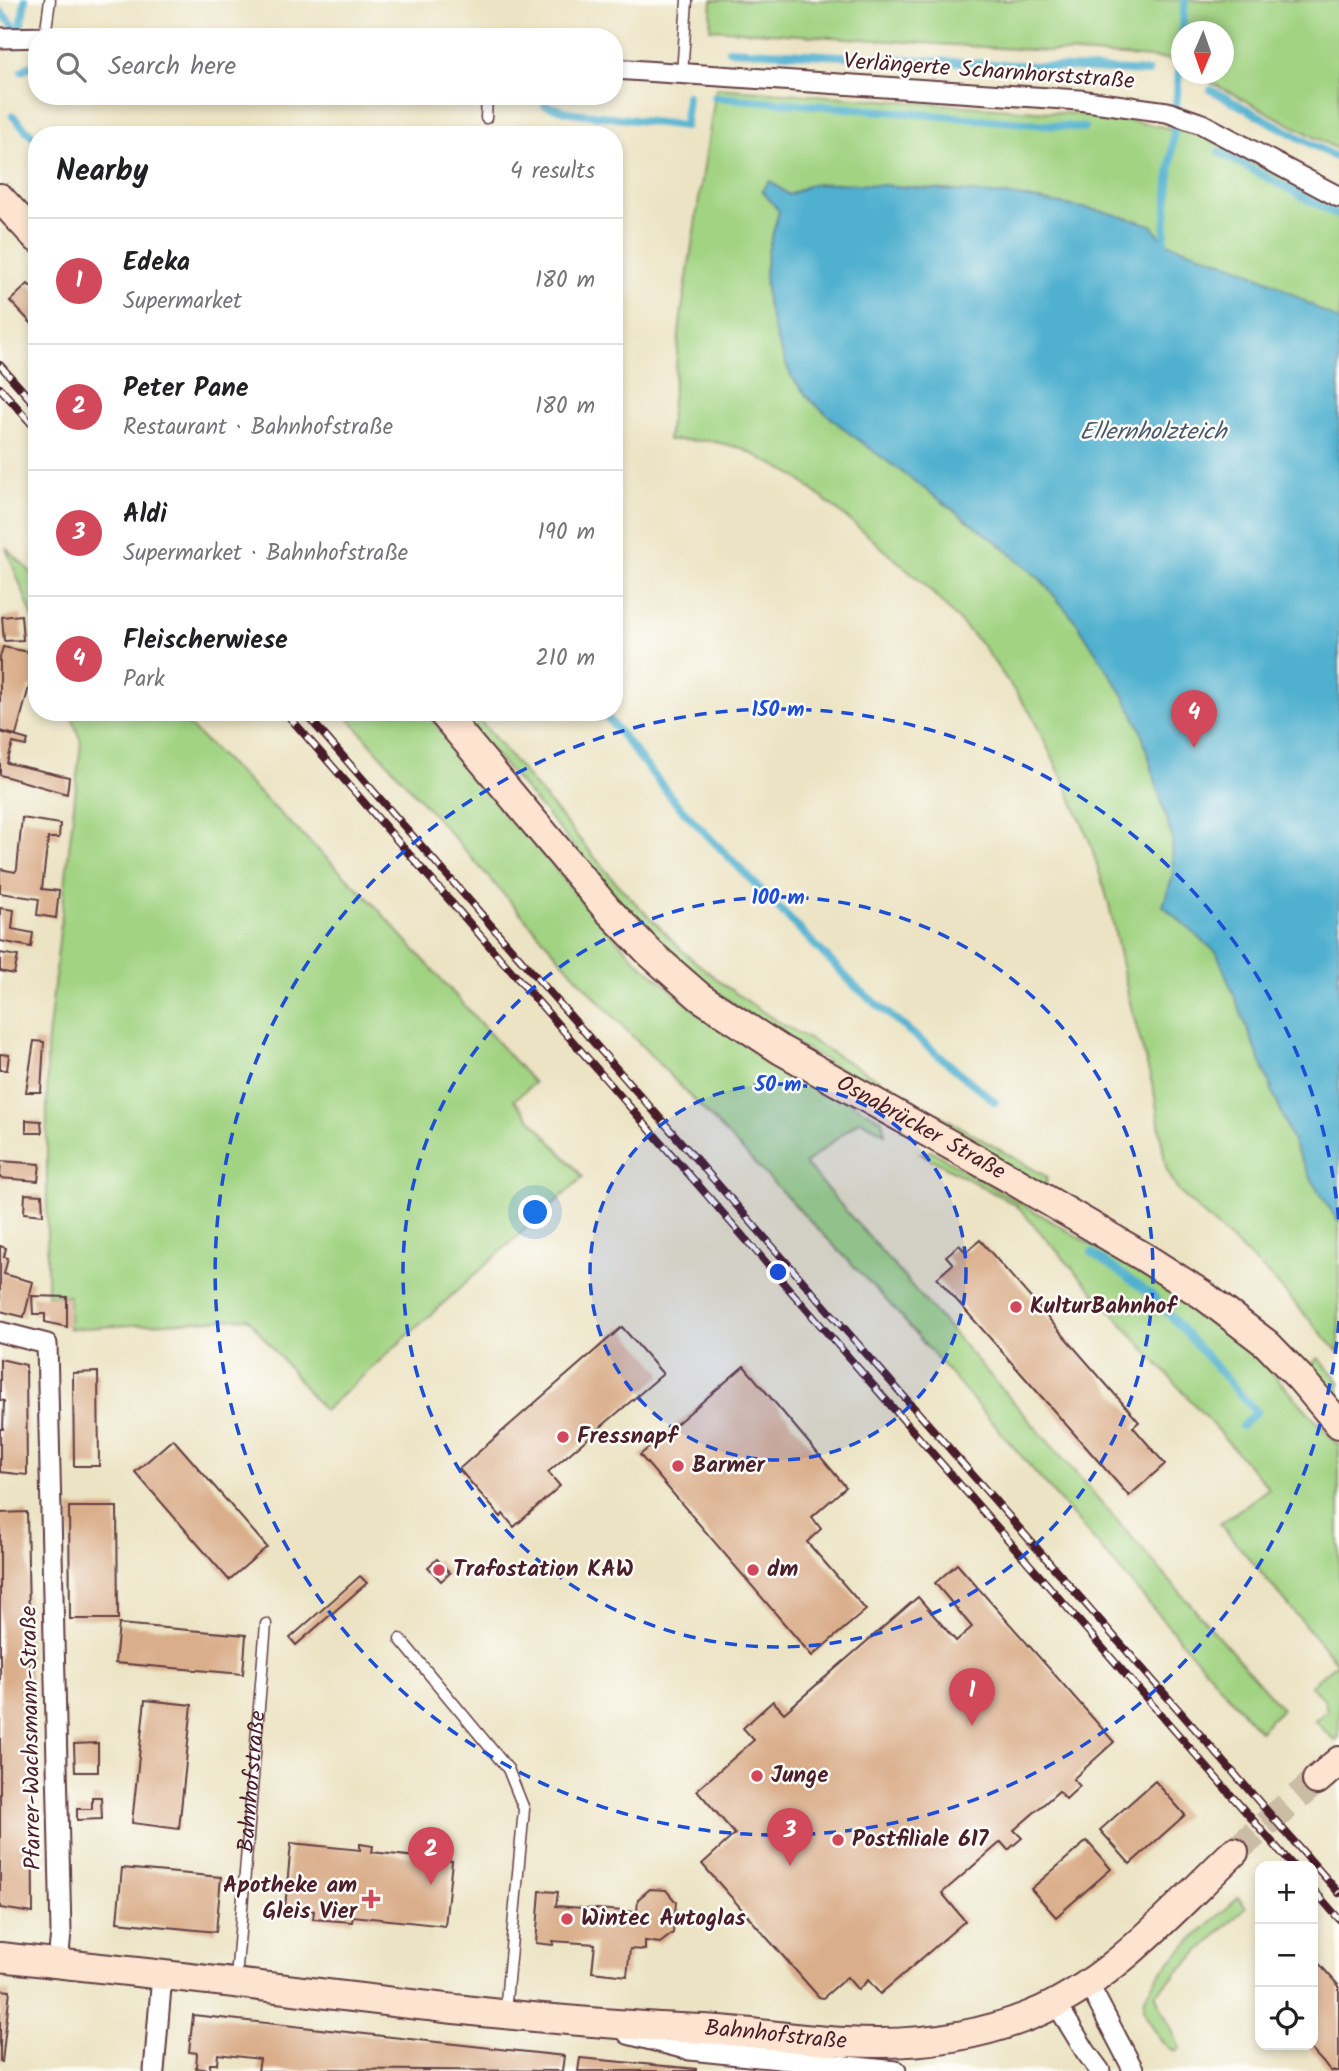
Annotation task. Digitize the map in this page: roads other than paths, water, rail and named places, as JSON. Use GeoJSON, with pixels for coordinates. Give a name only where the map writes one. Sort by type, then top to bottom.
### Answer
{"type":"FeatureCollection","features":[{"type":"Feature","properties":{"kind":"main road"},"geometry":{"type":"LineString","coordinates":[[0,198],[28,228]]}},
{"type":"Feature","properties":{"kind":"main road","name":"Osnabrücker Straße"},"geometry":{"type":"LineString","coordinates":[[450,721],[607,909],[651,954],[700,997],[781,1049],[1017,1182],[1203,1295],[1267,1344],[1339,1424]]}},
{"type":"Feature","properties":{"kind":"main road"},"geometry":{"type":"LineString","coordinates":[[1317,1780],[1339,1761]]}},
{"type":"Feature","properties":{"kind":"main road","name":"Bahnhofstraße"},"geometry":{"type":"LineString","coordinates":[[0,1956],[505,2014],[844,2042],[899,2043],[938,2040],[990,2029],[1032,2015],[1056,2003],[1132,1948],[1234,1852]]}},
{"type":"Feature","properties":{"kind":"street"},"geometry":{"type":"LineString","coordinates":[[0,38],[28,37]]}},
{"type":"Feature","properties":{"kind":"street","name":"Verlängerte Scharnhorststraße"},"geometry":{"type":"LineString","coordinates":[[623,70],[1079,100],[1167,112],[1202,124],[1339,197]]}},
{"type":"Feature","properties":{"kind":"street","name":"Pfarrer-Wachsmann-Straße"},"geometry":{"type":"LineString","coordinates":[[0,1332],[47,1344],[61,1918],[58,1963]]}},
{"type":"Feature","properties":{"kind":"street"},"geometry":{"type":"LineString","coordinates":[[154,2071],[162,1975]]}},
{"type":"Feature","properties":{"kind":"street"},"geometry":{"type":"LineString","coordinates":[[1087,1983],[1134,2071]]}},
{"type":"Feature","properties":{"kind":"street"},"geometry":{"type":"LineString","coordinates":[[1056,2003],[1100,2071]]}},
{"type":"Feature","properties":{"kind":"street","name":"Bahnhofstraße"},"geometry":{"type":"LineString","coordinates":[[573,2020],[690,2050],[896,2071]]}},
{"type":"Feature","properties":{"kind":"lane"},"geometry":{"type":"LineString","coordinates":[[46,28],[50,0]]}},
{"type":"Feature","properties":{"kind":"lane"},"geometry":{"type":"LineString","coordinates":[[681,75],[687,0]]}},
{"type":"Feature","properties":{"kind":"lane"},"geometry":{"type":"LineString","coordinates":[[486,118],[487,105]]}},
{"type":"Feature","properties":{"kind":"lane","name":"Bahnhofstraße"},"geometry":{"type":"LineString","coordinates":[[236,1983],[266,1624]]}},
{"type":"Feature","properties":{"kind":"lane"},"geometry":{"type":"LineString","coordinates":[[400,1639],[508,1769],[524,1809],[505,2014]]}},
{"type":"Feature","properties":{"kind":"water","name":"Ellernholzteich"},"geometry":{"type":"Polygon","coordinates":[[[770,181],[789,195],[809,185],[834,183],[896,186],[1016,196],[1106,212],[1152,225],[1164,242],[1236,266],[1273,283],[1339,321],[1339,1223],[1297,1152],[1217,953],[1163,906],[1173,875],[1172,838],[1140,728],[1124,696],[1077,623],[1042,581],[1002,546],[849,433],[810,400],[791,376],[776,338],[767,303],[765,274],[768,251],[779,211],[762,191],[770,181]]]}},
{"type":"Feature","properties":{"kind":"waterway"},"geometry":{"type":"LineString","coordinates":[[20,32],[25,0]]}},
{"type":"Feature","properties":{"kind":"waterway"},"geometry":{"type":"LineString","coordinates":[[1183,21],[1185,0]]}},
{"type":"Feature","properties":{"kind":"waterway"},"geometry":{"type":"LineString","coordinates":[[0,11],[20,32]]}},
{"type":"Feature","properties":{"kind":"waterway"},"geometry":{"type":"LineString","coordinates":[[729,50],[1148,72]]}},
{"type":"Feature","properties":{"kind":"waterway"},"geometry":{"type":"LineString","coordinates":[[22,71],[28,67]]}},
{"type":"Feature","properties":{"kind":"waterway"},"geometry":{"type":"LineString","coordinates":[[1164,242],[1178,84]]}},
{"type":"Feature","properties":{"kind":"waterway"},"geometry":{"type":"LineString","coordinates":[[1211,90],[1339,159]]}},
{"type":"Feature","properties":{"kind":"waterway"},"geometry":{"type":"LineString","coordinates":[[545,105],[569,112],[685,126],[687,96]]}},
{"type":"Feature","properties":{"kind":"waterway"},"geometry":{"type":"LineString","coordinates":[[715,97],[1084,128]]}},
{"type":"Feature","properties":{"kind":"waterway"},"geometry":{"type":"LineString","coordinates":[[13,116],[28,132]]}},
{"type":"Feature","properties":{"kind":"waterway"},"geometry":{"type":"LineString","coordinates":[[1219,152],[1339,216]]}},
{"type":"Feature","properties":{"kind":"waterway"},"geometry":{"type":"LineString","coordinates":[[610,721],[676,803],[856,987],[995,1102]]}},
{"type":"Feature","properties":{"kind":"waterway"},"geometry":{"type":"LineString","coordinates":[[1092,1253],[1152,1295],[1256,1412],[1242,1426]]}},
{"type":"Feature","properties":{"kind":"tunnel"},"geometry":{"type":"LineString","coordinates":[[1234,1852],[1317,1780]]}},
{"type":"Feature","properties":{"kind":"railway"},"geometry":{"type":"LineString","coordinates":[[0,365],[28,397]]}},
{"type":"Feature","properties":{"kind":"railway"},"geometry":{"type":"LineString","coordinates":[[0,388],[28,420]]}},
{"type":"Feature","properties":{"kind":"railway"},"geometry":{"type":"LineString","coordinates":[[293,721],[1289,1861]]}},
{"type":"Feature","properties":{"kind":"railway"},"geometry":{"type":"LineString","coordinates":[[312,721],[1339,1893]]}},
{"type":"Feature","properties":{"kind":"railway"},"geometry":{"type":"LineString","coordinates":[[1318,1895],[1339,1919]]}},
{"type":"Feature","properties":{"kind":"place","name":"Fleischerwiese"},"geometry":{"type":"Point","coordinates":[1194,748]}},
{"type":"Feature","properties":{"kind":"place","name":"KulturBahnhof"},"geometry":{"type":"Point","coordinates":[1016,1307]}},
{"type":"Feature","properties":{"kind":"place","name":"Fressnapf"},"geometry":{"type":"Point","coordinates":[563,1437]}},
{"type":"Feature","properties":{"kind":"place","name":"Barmer"},"geometry":{"type":"Point","coordinates":[678,1466]}},
{"type":"Feature","properties":{"kind":"place","name":"Trafostation KAW"},"geometry":{"type":"Point","coordinates":[439,1570]}},
{"type":"Feature","properties":{"kind":"place","name":"dm"},"geometry":{"type":"Point","coordinates":[753,1570]}},
{"type":"Feature","properties":{"kind":"place","name":"Edeka"},"geometry":{"type":"Point","coordinates":[972,1726]}},
{"type":"Feature","properties":{"kind":"place","name":"Junge"},"geometry":{"type":"Point","coordinates":[757,1776]}},
{"type":"Feature","properties":{"kind":"place","name":"Postfiliale 617"},"geometry":{"type":"Point","coordinates":[838,1840]}},
{"type":"Feature","properties":{"kind":"place","name":"Aldi"},"geometry":{"type":"Point","coordinates":[790,1866]}},
{"type":"Feature","properties":{"kind":"place","name":"Peter Pane"},"geometry":{"type":"Point","coordinates":[431,1885]}},
{"type":"Feature","properties":{"kind":"place","name":"Apotheke am Gleis Vier"},"geometry":{"type":"Point","coordinates":[371,1899]}},
{"type":"Feature","properties":{"kind":"place","name":"Wintec Autoglas"},"geometry":{"type":"Point","coordinates":[567,1919]}}]}
